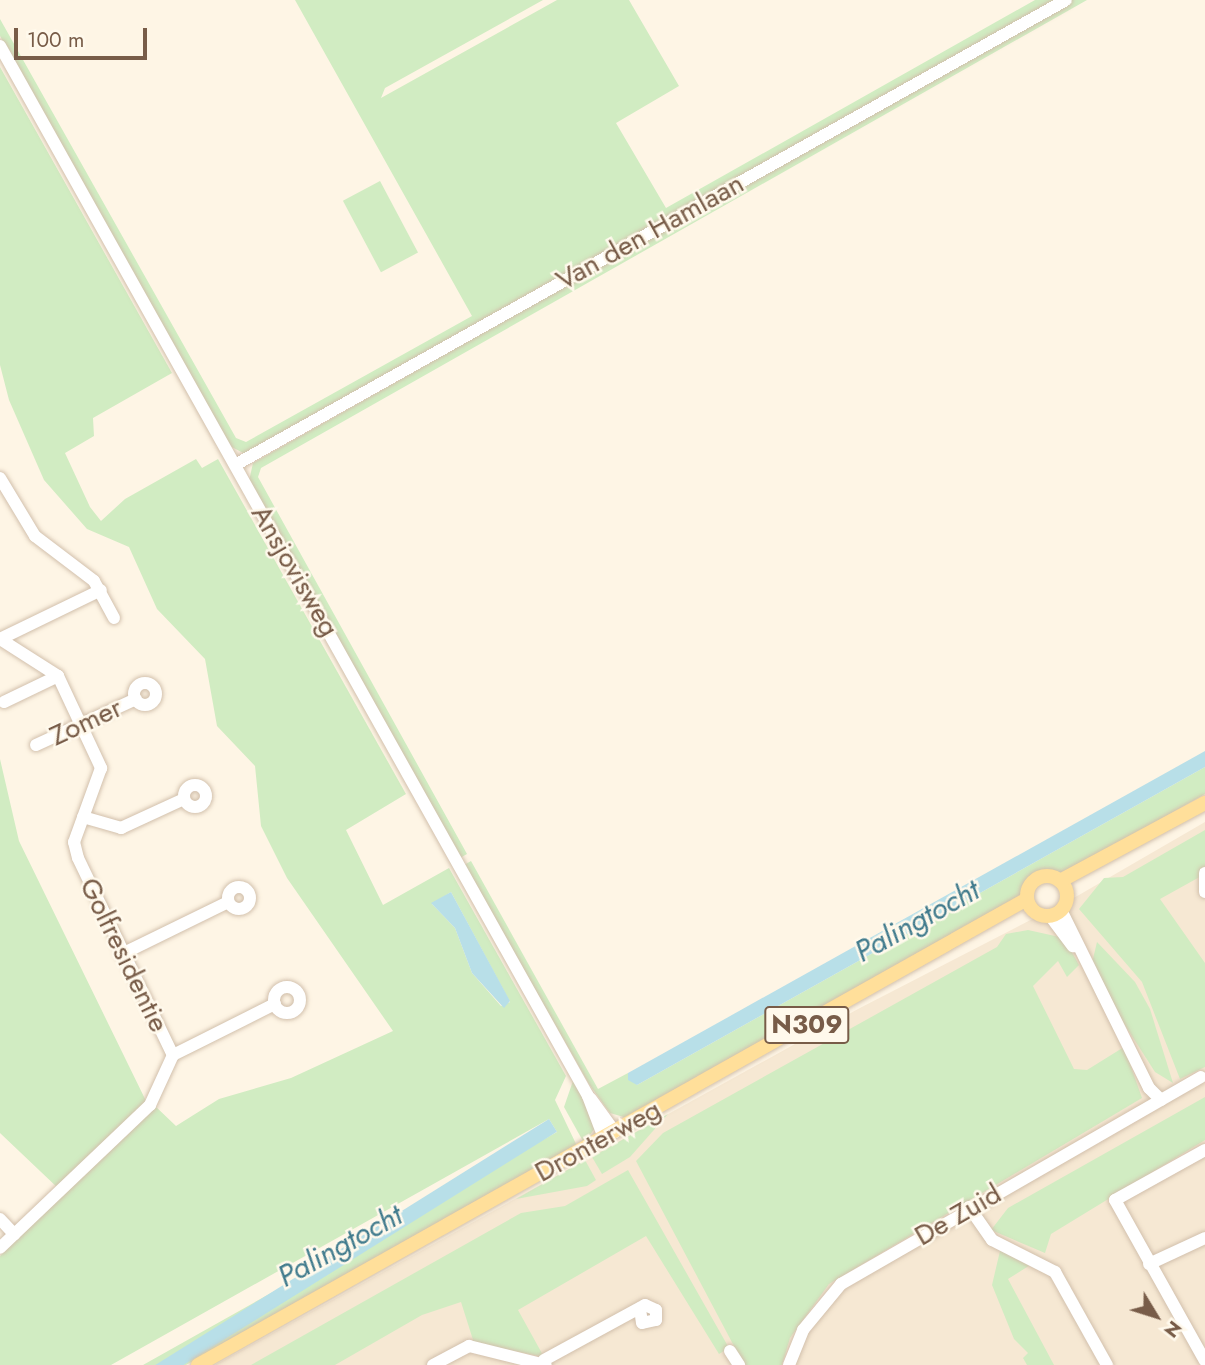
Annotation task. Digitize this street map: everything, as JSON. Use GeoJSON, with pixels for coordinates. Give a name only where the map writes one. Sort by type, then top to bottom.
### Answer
{"type":"FeatureCollection","features":[{"type":"Feature","properties":{"kind":"main road","name":"N309"},"geometry":{"type":"LineString","coordinates":[[1030,905],[1037,878],[1063,886],[1092,866],[1205,803]]}},
{"type":"Feature","properties":{"kind":"main road"},"geometry":{"type":"LineString","coordinates":[[1030,905],[1055,913],[1063,886]]}},
{"type":"Feature","properties":{"kind":"main road","name":"Dronterweg"},"geometry":{"type":"LineString","coordinates":[[198,1365],[1000,918],[1030,905]]}},
{"type":"Feature","properties":{"kind":"street","name":"Van den Hamlaan"},"geometry":{"type":"LineString","coordinates":[[234,465],[1066,0]]}},
{"type":"Feature","properties":{"kind":"street","name":"Ansjovisweg"},"geometry":{"type":"LineString","coordinates":[[0,46],[610,1135]]}},
{"type":"Feature","properties":{"kind":"street"},"geometry":{"type":"LineString","coordinates":[[0,478],[36,536],[101,590],[114,618]]}},
{"type":"Feature","properties":{"kind":"street"},"geometry":{"type":"LineString","coordinates":[[0,639],[101,590]]}},
{"type":"Feature","properties":{"kind":"street"},"geometry":{"type":"LineString","coordinates":[[0,639],[58,676]]}},
{"type":"Feature","properties":{"kind":"street","name":"Zomer"},"geometry":{"type":"LineString","coordinates":[[4,702],[58,676]]}},
{"type":"Feature","properties":{"kind":"street","name":"Golfresidentie"},"geometry":{"type":"LineString","coordinates":[[0,1248],[150,1105],[173,1055],[78,858],[74,842],[101,768],[58,676]]}},
{"type":"Feature","properties":{"kind":"street","name":"Zomer"},"geometry":{"type":"LineString","coordinates":[[36,745],[135,699]]}},
{"type":"Feature","properties":{"kind":"street"},"geometry":{"type":"LineString","coordinates":[[83,817],[121,828],[184,799]]}},
{"type":"Feature","properties":{"kind":"street"},"geometry":{"type":"LineString","coordinates":[[1205,873],[1205,892]]}},
{"type":"Feature","properties":{"kind":"street"},"geometry":{"type":"LineString","coordinates":[[122,954],[228,902]]}},
{"type":"Feature","properties":{"kind":"street"},"geometry":{"type":"LineString","coordinates":[[1055,913],[1161,1100]]}},
{"type":"Feature","properties":{"kind":"street"},"geometry":{"type":"LineString","coordinates":[[173,1055],[275,1004]]}},
{"type":"Feature","properties":{"kind":"street","name":"De Zuid"},"geometry":{"type":"LineString","coordinates":[[789,1365],[803,1330],[841,1284],[969,1207],[1203,1076]]}},
{"type":"Feature","properties":{"kind":"street"},"geometry":{"type":"LineString","coordinates":[[1205,1150],[1115,1200],[1205,1362]]}},
{"type":"Feature","properties":{"kind":"street"},"geometry":{"type":"LineString","coordinates":[[969,1207],[992,1240],[1055,1272],[1107,1365]]}},
{"type":"Feature","properties":{"kind":"street"},"geometry":{"type":"LineString","coordinates":[[0,1219],[15,1234]]}},
{"type":"Feature","properties":{"kind":"street"},"geometry":{"type":"LineString","coordinates":[[1149,1264],[1205,1238]]}},
{"type":"Feature","properties":{"kind":"street"},"geometry":{"type":"LineString","coordinates":[[433,1365],[468,1346],[545,1363],[640,1308]]}},
{"type":"Feature","properties":{"kind":"street"},"geometry":{"type":"LineString","coordinates":[[730,1351],[739,1365]]}},
{"type":"Feature","properties":{"kind":"shaded area"},"geometry":{"type":"Polygon","coordinates":[[[1205,822],[1205,1365],[215,1365],[858,1009],[1079,895],[1205,822]]]}},
{"type":"Feature","properties":{"kind":"green space"},"geometry":{"type":"Polygon","coordinates":[[[295,0],[543,0],[385,88],[381,98],[557,0],[629,0],[679,86],[616,123],[666,208],[1035,0],[1058,0],[245,454],[228,445],[0,36],[0,19],[236,438],[246,442],[472,316],[295,0]]]}},
{"type":"Feature","properties":{"kind":"green space"},"geometry":{"type":"Polygon","coordinates":[[[1071,0],[1087,0],[261,468],[258,477],[467,854],[460,858],[249,481],[253,463],[1071,0]]]}},
{"type":"Feature","properties":{"kind":"green space"},"geometry":{"type":"Polygon","coordinates":[[[0,67],[172,373],[93,418],[94,436],[65,453],[90,507],[101,521],[125,499],[196,459],[202,468],[218,459],[406,794],[346,830],[383,905],[449,868],[566,1076],[555,1100],[577,1146],[186,1365],[143,1365],[557,1132],[549,1119],[111,1365],[0,1365],[0,1256],[154,1105],[176,1126],[219,1099],[291,1078],[393,1031],[287,878],[261,826],[255,766],[217,726],[205,659],[157,609],[129,547],[87,529],[44,480],[9,400],[0,365],[0,67]],[[451,892],[432,904],[455,928],[472,973],[501,1006],[510,1002],[451,892]]]}},
{"type":"Feature","properties":{"kind":"green space"},"geometry":{"type":"Polygon","coordinates":[[[380,181],[418,253],[381,272],[343,201],[380,181]]]}},
{"type":"Feature","properties":{"kind":"green space"},"geometry":{"type":"Polygon","coordinates":[[[0,759],[19,841],[147,1103],[60,1190],[0,1133],[0,759]]]}},
{"type":"Feature","properties":{"kind":"green space"},"geometry":{"type":"Polygon","coordinates":[[[1205,767],[1205,794],[1064,874],[1035,874],[1019,897],[627,1118],[610,1113],[589,1084],[464,865],[471,861],[598,1089],[628,1073],[637,1085],[1205,767]]]}},
{"type":"Feature","properties":{"kind":"green space"},"geometry":{"type":"Polygon","coordinates":[[[1205,830],[1205,874],[1160,899],[1205,963],[1205,1067],[1180,1079],[1142,982],[1079,909],[1104,878],[1123,877],[1205,830]]]}},
{"type":"Feature","properties":{"kind":"green space"},"geometry":{"type":"Polygon","coordinates":[[[1028,930],[1064,938],[1079,965],[1067,977],[1058,961],[1033,986],[1074,1069],[1087,1070],[1124,1047],[1142,1098],[829,1284],[790,1338],[782,1365],[744,1365],[636,1161],[663,1133],[997,947],[1006,934],[1028,930]]]}},
{"type":"Feature","properties":{"kind":"green space"},"geometry":{"type":"Polygon","coordinates":[[[1097,942],[1135,982],[1150,1009],[1173,1083],[1155,1072],[1123,1022],[1092,963],[1097,942]]]}},
{"type":"Feature","properties":{"kind":"green space"},"geometry":{"type":"Polygon","coordinates":[[[574,1078],[595,1128],[584,1143],[564,1107],[574,1078]]]}},
{"type":"Feature","properties":{"kind":"green space"},"geometry":{"type":"Polygon","coordinates":[[[1205,1097],[1205,1140],[1051,1234],[1045,1253],[991,1230],[1008,1208],[1205,1097]]]}},
{"type":"Feature","properties":{"kind":"green space"},"geometry":{"type":"Polygon","coordinates":[[[668,1114],[630,1157],[602,1174],[592,1157],[668,1114]]]}},
{"type":"Feature","properties":{"kind":"green space"},"geometry":{"type":"Polygon","coordinates":[[[585,1160],[596,1180],[587,1186],[516,1199],[585,1160]]]}},
{"type":"Feature","properties":{"kind":"green space"},"geometry":{"type":"Polygon","coordinates":[[[628,1170],[729,1348],[719,1354],[646,1236],[518,1310],[544,1357],[474,1343],[461,1302],[422,1315],[335,1365],[251,1365],[521,1213],[565,1206],[628,1170]]]}},
{"type":"Feature","properties":{"kind":"green space"},"geometry":{"type":"Polygon","coordinates":[[[1000,1251],[1035,1262],[1008,1279],[1054,1365],[1027,1365],[1023,1358],[1028,1353],[1014,1339],[992,1285],[1000,1251]]]}},
{"type":"Feature","properties":{"kind":"water","name":"Palingtocht"},"geometry":{"type":"Polygon","coordinates":[[[1205,751],[1205,767],[637,1085],[628,1080],[628,1073],[1205,751]]]}},
{"type":"Feature","properties":{"kind":"water"},"geometry":{"type":"Polygon","coordinates":[[[451,892],[510,1001],[504,1008],[472,973],[455,928],[431,903],[451,892]]]}},
{"type":"Feature","properties":{"kind":"water"},"geometry":{"type":"Polygon","coordinates":[[[549,1119],[557,1132],[184,1365],[155,1365],[549,1119]]]}}]}
